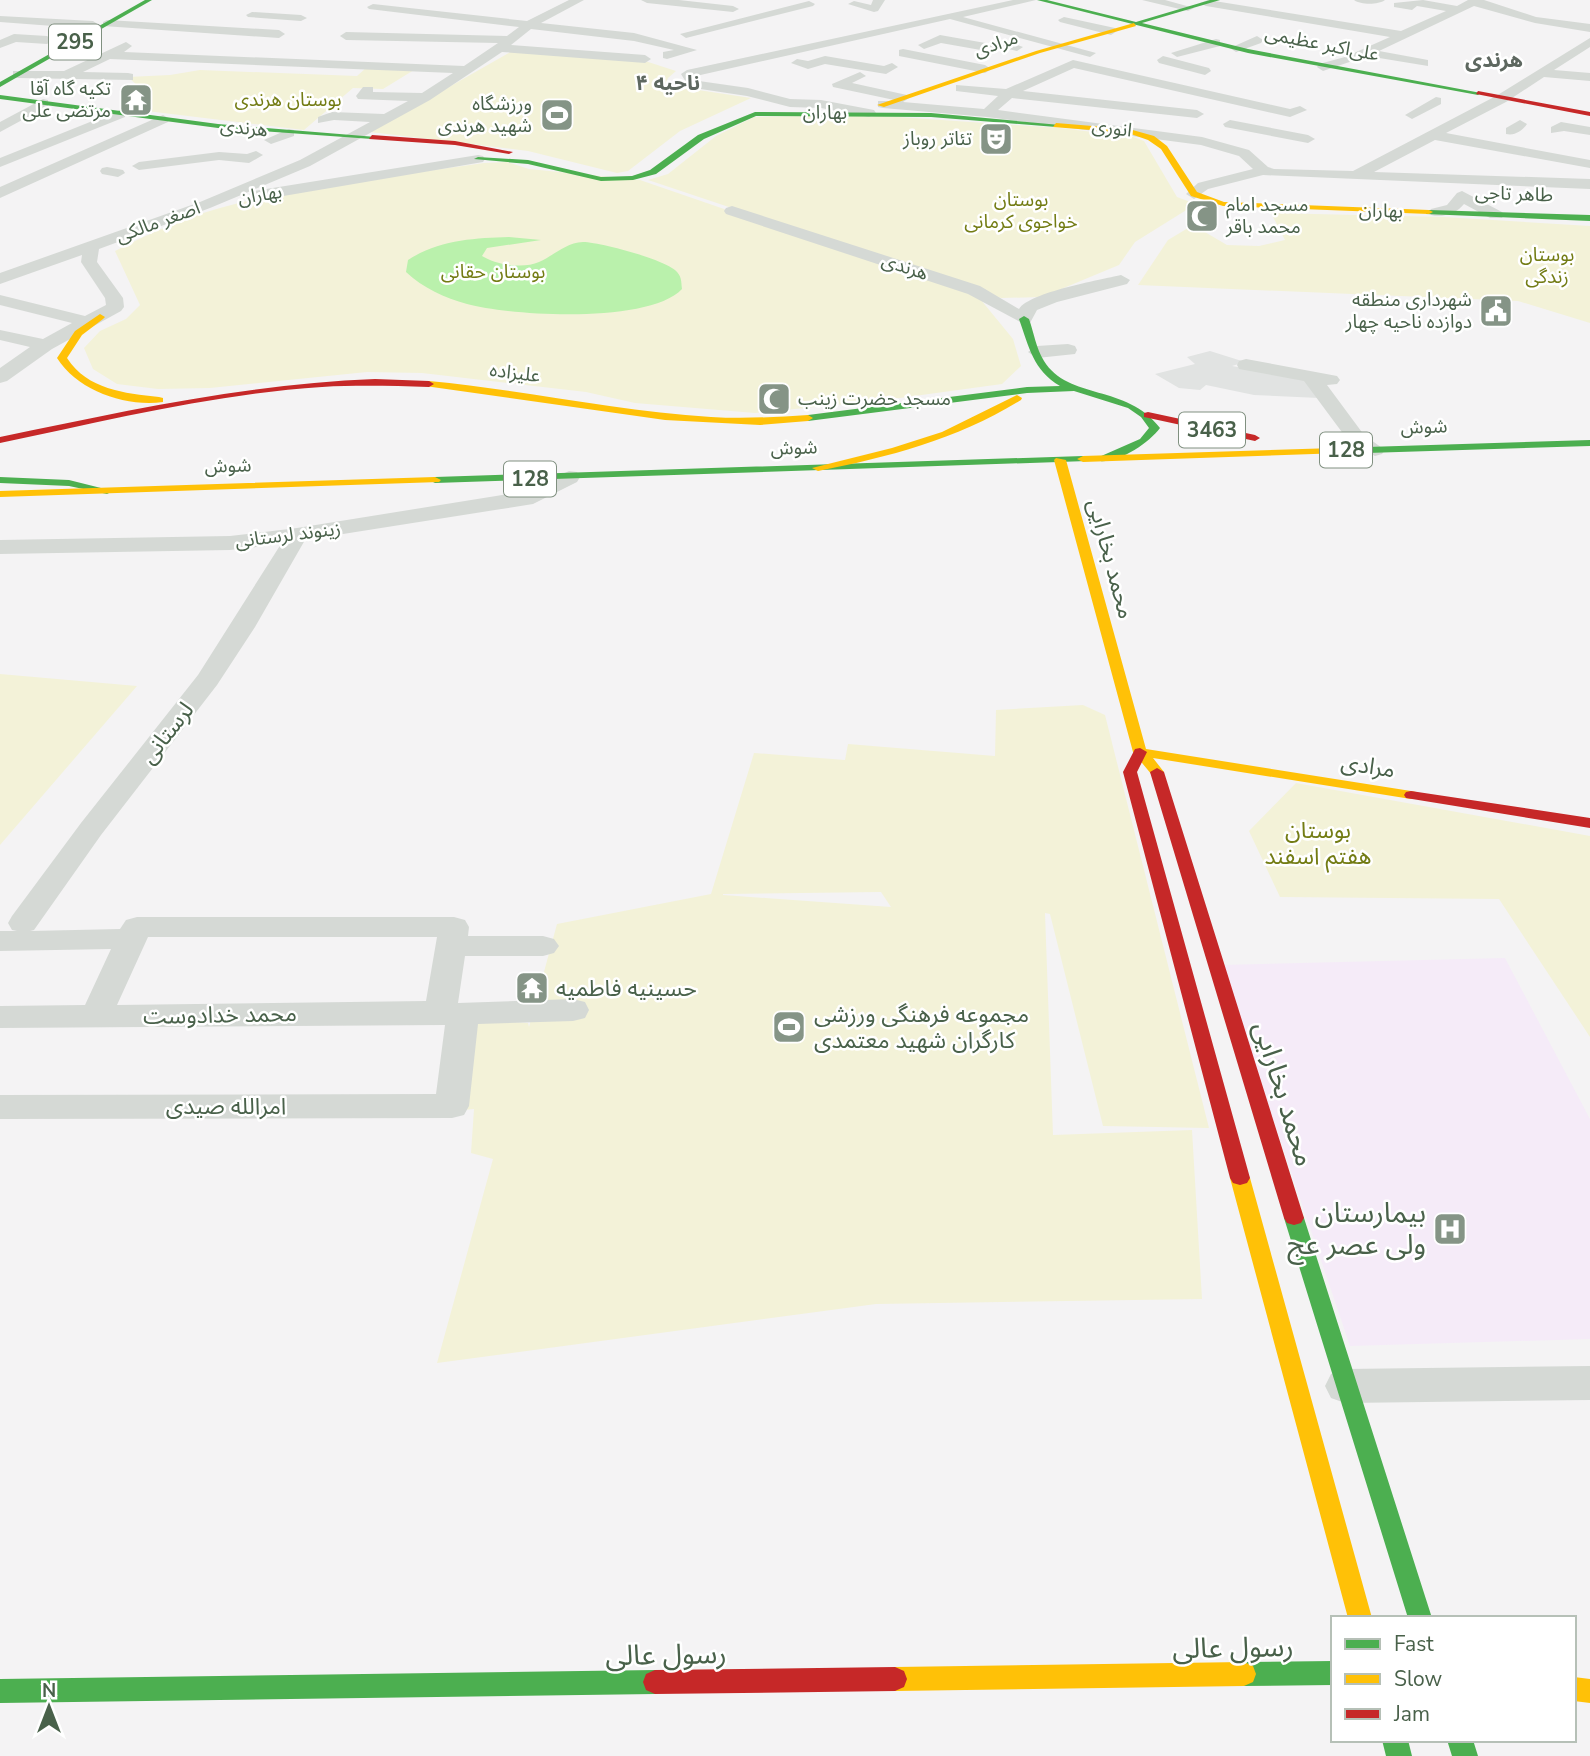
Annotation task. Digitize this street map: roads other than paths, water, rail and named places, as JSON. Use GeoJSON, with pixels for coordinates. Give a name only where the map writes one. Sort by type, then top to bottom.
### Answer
{"type":"FeatureCollection","features":[{"type":"Feature","properties":{"kind":"street","name":"295"},"geometry":{"type":"LineString","coordinates":[[0,85],[137,0]]}},
{"type":"Feature","properties":{"kind":"street","name":"295"},"geometry":{"type":"LineString","coordinates":[[0,77],[66,40],[149,0]]}},
{"type":"Feature","properties":{"kind":"street"},"geometry":{"type":"LineString","coordinates":[[383,0],[373,7],[398,9],[437,18],[493,20],[634,37],[691,50],[667,55]]}},
{"type":"Feature","properties":{"kind":"street","name":"اصغر مالکی"},"geometry":{"type":"LineString","coordinates":[[0,279],[210,203],[305,163],[425,97],[530,24],[578,0]]}},
{"type":"Feature","properties":{"kind":"street"},"geometry":{"type":"LineString","coordinates":[[647,0],[724,10]]}},
{"type":"Feature","properties":{"kind":"street"},"geometry":{"type":"LineString","coordinates":[[710,40],[685,34],[809,4],[778,0]]}},
{"type":"Feature","properties":{"kind":"street"},"geometry":{"type":"LineString","coordinates":[[346,36],[635,57],[687,74],[918,22],[1030,0]]}},
{"type":"Feature","properties":{"kind":"street"},"geometry":{"type":"LineString","coordinates":[[1224,0],[1242,3]]}},
{"type":"Feature","properties":{"kind":"street"},"geometry":{"type":"LineString","coordinates":[[1358,5],[1379,0]]}},
{"type":"Feature","properties":{"kind":"street"},"geometry":{"type":"LineString","coordinates":[[1516,0],[1565,24]]}},
{"type":"Feature","properties":{"kind":"street"},"geometry":{"type":"LineString","coordinates":[[1144,1],[1290,30]]}},
{"type":"Feature","properties":{"kind":"street"},"geometry":{"type":"LineString","coordinates":[[1412,7],[1398,5],[1408,1],[1432,2],[1457,9]]}},
{"type":"Feature","properties":{"kind":"street"},"geometry":{"type":"LineString","coordinates":[[1323,66],[1367,52],[1475,1],[1535,20],[1590,28]]}},
{"type":"Feature","properties":{"kind":"street"},"geometry":{"type":"LineString","coordinates":[[1211,2],[1402,35]]}},
{"type":"Feature","properties":{"kind":"street","name":"مرادی"},"geometry":{"type":"LineString","coordinates":[[869,113],[870,110],[902,97],[1038,52],[1056,39],[1077,40],[1108,36],[1139,23],[1211,2]]}},
{"type":"Feature","properties":{"kind":"street"},"geometry":{"type":"LineString","coordinates":[[538,4],[564,7]]}},
{"type":"Feature","properties":{"kind":"street"},"geometry":{"type":"LineString","coordinates":[[854,4],[878,6]]}},
{"type":"Feature","properties":{"kind":"street","name":"علی‌اکبر عظیمی"},"geometry":{"type":"LineString","coordinates":[[1047,4],[1213,39],[1236,48],[1323,66],[1424,75],[1501,99],[1590,114]]}},
{"type":"Feature","properties":{"kind":"street"},"geometry":{"type":"LineString","coordinates":[[1358,5],[1385,15],[1430,22]]}},
{"type":"Feature","properties":{"kind":"street"},"geometry":{"type":"LineString","coordinates":[[373,21],[398,9]]}},
{"type":"Feature","properties":{"kind":"street"},"geometry":{"type":"LineString","coordinates":[[1305,11],[1317,13],[1325,10]]}},
{"type":"Feature","properties":{"kind":"street"},"geometry":{"type":"LineString","coordinates":[[1541,12],[1562,11]]}},
{"type":"Feature","properties":{"kind":"street"},"geometry":{"type":"LineString","coordinates":[[762,16],[784,21]]}},
{"type":"Feature","properties":{"kind":"street"},"geometry":{"type":"LineString","coordinates":[[948,16],[1056,39],[1098,55]]}},
{"type":"Feature","properties":{"kind":"street"},"geometry":{"type":"LineString","coordinates":[[210,30],[238,17],[301,18]]}},
{"type":"Feature","properties":{"kind":"street"},"geometry":{"type":"LineString","coordinates":[[0,19],[279,34],[233,60]]}},
{"type":"Feature","properties":{"kind":"street"},"geometry":{"type":"LineString","coordinates":[[567,28],[598,19]]}},
{"type":"Feature","properties":{"kind":"street"},"geometry":{"type":"LineString","coordinates":[[477,27],[493,20]]}},
{"type":"Feature","properties":{"kind":"street"},"geometry":{"type":"LineString","coordinates":[[1064,20],[1108,36]]}},
{"type":"Feature","properties":{"kind":"street"},"geometry":{"type":"LineString","coordinates":[[918,22],[939,33],[992,47],[1003,44],[1038,52]]}},
{"type":"Feature","properties":{"kind":"street"},"geometry":{"type":"LineString","coordinates":[[400,23],[413,24]]}},
{"type":"Feature","properties":{"kind":"street"},"geometry":{"type":"LineString","coordinates":[[66,75],[166,27]]}},
{"type":"Feature","properties":{"kind":"street"},"geometry":{"type":"LineString","coordinates":[[924,45],[939,33]]}},
{"type":"Feature","properties":{"kind":"street"},"geometry":{"type":"LineString","coordinates":[[0,44],[14,38],[66,40]]}},
{"type":"Feature","properties":{"kind":"street"},"geometry":{"type":"LineString","coordinates":[[1177,52],[1213,39]]}},
{"type":"Feature","properties":{"kind":"street"},"geometry":{"type":"LineString","coordinates":[[1236,48],[1257,40]]}},
{"type":"Feature","properties":{"kind":"street"},"geometry":{"type":"LineString","coordinates":[[1565,40],[1589,43]]}},
{"type":"Feature","properties":{"kind":"street"},"geometry":{"type":"LineString","coordinates":[[1388,42],[1410,46]]}},
{"type":"Feature","properties":{"kind":"street"},"geometry":{"type":"LineString","coordinates":[[262,43],[283,53],[312,60],[341,61],[362,68],[466,70]]}},
{"type":"Feature","properties":{"kind":"street"},"geometry":{"type":"LineString","coordinates":[[1194,194],[1203,186],[1263,171],[1335,181],[1353,176],[1501,99],[1589,43]]}},
{"type":"Feature","properties":{"kind":"street"},"geometry":{"type":"LineString","coordinates":[[330,45],[500,47]]}},
{"type":"Feature","properties":{"kind":"street"},"geometry":{"type":"LineString","coordinates":[[362,68],[385,47]]}},
{"type":"Feature","properties":{"kind":"street"},"geometry":{"type":"LineString","coordinates":[[1344,48],[1367,52],[1424,75]]}},
{"type":"Feature","properties":{"kind":"street"},"geometry":{"type":"LineString","coordinates":[[746,49],[770,55]]}},
{"type":"Feature","properties":{"kind":"street"},"geometry":{"type":"LineString","coordinates":[[109,55],[233,60],[283,53]]}},
{"type":"Feature","properties":{"kind":"street"},"geometry":{"type":"LineString","coordinates":[[902,53],[985,69]]}},
{"type":"Feature","properties":{"kind":"street"},"geometry":{"type":"LineString","coordinates":[[139,64],[154,56]]}},
{"type":"Feature","properties":{"kind":"street"},"geometry":{"type":"LineString","coordinates":[[1566,57],[1590,60]]}},
{"type":"Feature","properties":{"kind":"street"},"geometry":{"type":"LineString","coordinates":[[166,65],[181,58]]}},
{"type":"Feature","properties":{"kind":"street"},"geometry":{"type":"LineString","coordinates":[[414,67],[424,59],[436,59]]}},
{"type":"Feature","properties":{"kind":"street"},"geometry":{"type":"LineString","coordinates":[[1015,59],[1185,89],[1295,112]]}},
{"type":"Feature","properties":{"kind":"street"},"geometry":{"type":"LineString","coordinates":[[787,60],[808,65],[825,60],[886,70],[892,67]]}},
{"type":"Feature","properties":{"kind":"street"},"geometry":{"type":"LineString","coordinates":[[1163,60],[1205,71]]}},
{"type":"Feature","properties":{"kind":"street"},"geometry":{"type":"LineString","coordinates":[[794,78],[809,73],[808,69],[834,61]]}},
{"type":"Feature","properties":{"kind":"street"},"geometry":{"type":"LineString","coordinates":[[736,63],[761,69]]}},
{"type":"Feature","properties":{"kind":"street"},"geometry":{"type":"LineString","coordinates":[[988,113],[1010,92],[1067,67]]}},
{"type":"Feature","properties":{"kind":"street"},"geometry":{"type":"LineString","coordinates":[[1541,73],[1579,80]]}},
{"type":"Feature","properties":{"kind":"street"},"geometry":{"type":"LineString","coordinates":[[18,74],[128,77]]}},
{"type":"Feature","properties":{"kind":"street"},"geometry":{"type":"LineString","coordinates":[[687,74],[694,84],[758,103],[790,103],[817,108]]}},
{"type":"Feature","properties":{"kind":"street"},"geometry":{"type":"LineString","coordinates":[[94,85],[110,76]]}},
{"type":"Feature","properties":{"kind":"street"},"geometry":{"type":"LineString","coordinates":[[860,76],[838,84],[902,97]]}},
{"type":"Feature","properties":{"kind":"street"},"geometry":{"type":"LineString","coordinates":[[1498,81],[1523,85]]}},
{"type":"Feature","properties":{"kind":"street"},"geometry":{"type":"LineString","coordinates":[[730,114],[758,103],[771,85]]}},
{"type":"Feature","properties":{"kind":"street"},"geometry":{"type":"LineString","coordinates":[[1120,96],[1147,107],[1185,89]]}},
{"type":"Feature","properties":{"kind":"street"},"geometry":{"type":"LineString","coordinates":[[368,90],[363,96],[425,97]]}},
{"type":"Feature","properties":{"kind":"street"},"geometry":{"type":"LineString","coordinates":[[1227,99],[1254,91]]}},
{"type":"Feature","properties":{"kind":"street"},"geometry":{"type":"LineString","coordinates":[[955,98],[1010,92],[1120,96],[1147,107],[1197,114]]}},
{"type":"Feature","properties":{"kind":"street"},"geometry":{"type":"LineString","coordinates":[[1080,124],[1120,96]]}},
{"type":"Feature","properties":{"kind":"street","name":"هرندی"},"geometry":{"type":"LineString","coordinates":[[0,97],[163,120],[289,133],[350,136],[484,153]]}},
{"type":"Feature","properties":{"kind":"street","name":"انوری"},"geometry":{"type":"LineString","coordinates":[[883,104],[955,98],[988,113],[1202,141],[1244,153],[1263,171]]}},
{"type":"Feature","properties":{"kind":"street"},"geometry":{"type":"LineString","coordinates":[[1412,115],[1436,101]]}},
{"type":"Feature","properties":{"kind":"street"},"geometry":{"type":"LineString","coordinates":[[0,128],[43,103]]}},
{"type":"Feature","properties":{"kind":"street","name":"بهاران"},"geometry":{"type":"LineString","coordinates":[[484,153],[601,179],[633,178],[653,173],[701,137],[755,114],[758,103],[869,113],[1000,119],[1129,131],[1152,138],[1164,148],[1194,194],[1210,201],[1235,205],[1437,212]]}},
{"type":"Feature","properties":{"kind":"street"},"geometry":{"type":"LineString","coordinates":[[1202,141],[1261,107]]}},
{"type":"Feature","properties":{"kind":"street"},"geometry":{"type":"LineString","coordinates":[[0,165],[120,114]]}},
{"type":"Feature","properties":{"kind":"street","name":"بهاران"},"geometry":{"type":"LineString","coordinates":[[210,203],[484,153],[604,174],[628,174],[643,171],[691,136],[730,114]]}},
{"type":"Feature","properties":{"kind":"street"},"geometry":{"type":"LineString","coordinates":[[323,120],[332,116],[388,118]]}},
{"type":"Feature","properties":{"kind":"street"},"geometry":{"type":"LineString","coordinates":[[0,193],[163,120]]}},
{"type":"Feature","properties":{"kind":"street"},"geometry":{"type":"LineString","coordinates":[[1459,121],[1567,142]]}},
{"type":"Feature","properties":{"kind":"street"},"geometry":{"type":"LineString","coordinates":[[1176,124],[1224,127],[1308,139]]}},
{"type":"Feature","properties":{"kind":"street"},"geometry":{"type":"LineString","coordinates":[[1556,130],[1561,126],[1590,131]]}},
{"type":"Feature","properties":{"kind":"street"},"geometry":{"type":"LineString","coordinates":[[271,140],[289,133]]}},
{"type":"Feature","properties":{"kind":"street"},"geometry":{"type":"LineString","coordinates":[[1432,135],[1590,164]]}},
{"type":"Feature","properties":{"kind":"street"},"geometry":{"type":"LineString","coordinates":[[1447,180],[1497,147]]}},
{"type":"Feature","properties":{"kind":"street"},"geometry":{"type":"LineString","coordinates":[[1407,148],[1429,153]]}},
{"type":"Feature","properties":{"kind":"street"},"geometry":{"type":"LineString","coordinates":[[80,155],[114,169]]}},
{"type":"Feature","properties":{"kind":"street"},"geometry":{"type":"LineString","coordinates":[[187,175],[139,166],[219,156],[248,159],[256,155]]}},
{"type":"Feature","properties":{"kind":"street"},"geometry":{"type":"LineString","coordinates":[[1362,157],[1384,160]]}},
{"type":"Feature","properties":{"kind":"street"},"geometry":{"type":"LineString","coordinates":[[275,159],[305,163]]}},
{"type":"Feature","properties":{"kind":"street"},"geometry":{"type":"LineString","coordinates":[[0,165],[39,174]]}},
{"type":"Feature","properties":{"kind":"street"},"geometry":{"type":"LineString","coordinates":[[1353,176],[1590,184]]}},
{"type":"Feature","properties":{"kind":"street"},"geometry":{"type":"LineString","coordinates":[[1447,180],[1461,195],[1496,215]]}},
{"type":"Feature","properties":{"kind":"street"},"geometry":{"type":"LineString","coordinates":[[223,182],[248,186]]}},
{"type":"Feature","properties":{"kind":"street"},"geometry":{"type":"LineString","coordinates":[[184,195],[210,203]]}},
{"type":"Feature","properties":{"kind":"street"},"geometry":{"type":"LineString","coordinates":[[1437,195],[1461,195]]}},
{"type":"Feature","properties":{"kind":"street"},"geometry":{"type":"LineString","coordinates":[[1437,212],[1453,208],[1461,195]]}},
{"type":"Feature","properties":{"kind":"street"},"geometry":{"type":"LineString","coordinates":[[1504,197],[1590,200]]}},
{"type":"Feature","properties":{"kind":"street","name":"هرندی"},"geometry":{"type":"LineString","coordinates":[[732,211],[974,290],[1024,319]]}},
{"type":"Feature","properties":{"kind":"street","name":"طاهر تاجی"},"geometry":{"type":"LineString","coordinates":[[1437,212],[1590,218]]}},
{"type":"Feature","properties":{"kind":"street"},"geometry":{"type":"LineString","coordinates":[[92,246],[89,262],[116,307],[78,333],[65,351],[62,358],[70,374],[93,386],[130,396],[167,400],[210,399]]}},
{"type":"Feature","properties":{"kind":"street"},"geometry":{"type":"LineString","coordinates":[[813,468],[883,456],[930,441],[972,424],[1006,406],[1027,390],[1040,360],[1024,319],[1030,307],[1051,298],[1121,280]]}},
{"type":"Feature","properties":{"kind":"street"},"geometry":{"type":"LineString","coordinates":[[3,302],[32,291]]}},
{"type":"Feature","properties":{"kind":"street"},"geometry":{"type":"LineString","coordinates":[[3,302],[78,319]]}},
{"type":"Feature","properties":{"kind":"street"},"geometry":{"type":"LineString","coordinates":[[3,372],[45,345],[100,317]]}},
{"type":"Feature","properties":{"kind":"street"},"geometry":{"type":"LineString","coordinates":[[0,335],[45,345]]}},
{"type":"Feature","properties":{"kind":"street"},"geometry":{"type":"LineString","coordinates":[[1040,360],[1068,350]]}},
{"type":"Feature","properties":{"kind":"street","name":"3463"},"geometry":{"type":"LineString","coordinates":[[1040,360],[1078,388],[1148,415],[1220,432],[1334,450]]}},
{"type":"Feature","properties":{"kind":"street"},"geometry":{"type":"LineString","coordinates":[[1246,365],[1321,378],[1357,439],[1375,450]]}},
{"type":"Feature","properties":{"kind":"street","name":"علیزاده"},"geometry":{"type":"LineString","coordinates":[[0,440],[302,384],[391,381],[446,384],[678,419],[759,422],[1027,390],[1078,388]]}},
{"type":"Feature","properties":{"kind":"street","name":"3463"},"geometry":{"type":"LineString","coordinates":[[1103,458],[1144,441],[1152,434],[1155,428],[1148,415]]}},
{"type":"Feature","properties":{"kind":"street","name":"شوش"},"geometry":{"type":"LineString","coordinates":[[0,494],[569,478],[1590,443]]}},
{"type":"Feature","properties":{"kind":"street","name":"محمد بخارایی"},"geometry":{"type":"LineString","coordinates":[[1060,460],[1140,752],[1159,774],[1310,1289],[1345,1386],[1419,1616]]}},
{"type":"Feature","properties":{"kind":"street","name":"زینوند لرستانی"},"geometry":{"type":"LineString","coordinates":[[0,547],[230,543],[297,535],[533,497],[569,478]]}},
{"type":"Feature","properties":{"kind":"street"},"geometry":{"type":"LineString","coordinates":[[0,480],[69,483],[107,491]]}},
{"type":"Feature","properties":{"kind":"street","name":"لرستانی"},"geometry":{"type":"LineString","coordinates":[[12,932],[208,680],[297,535]]}},
{"type":"Feature","properties":{"kind":"street","name":"مرادی"},"geometry":{"type":"LineString","coordinates":[[1140,752],[1590,823]]}},
{"type":"Feature","properties":{"kind":"street","name":"محمد بخارایی"},"geometry":{"type":"LineString","coordinates":[[1140,752],[1130,772],[1277,1291],[1359,1616]]}},
{"type":"Feature","properties":{"kind":"street"},"geometry":{"type":"LineString","coordinates":[[96,1016],[137,927],[453,936],[543,946]]}},
{"type":"Feature","properties":{"kind":"street"},"geometry":{"type":"LineString","coordinates":[[12,932],[132,939]]}},
{"type":"Feature","properties":{"kind":"street"},"geometry":{"type":"LineString","coordinates":[[447,1013],[453,936]]}},
{"type":"Feature","properties":{"kind":"street","name":"محمد خدادوست"},"geometry":{"type":"LineString","coordinates":[[0,1017],[573,1010]]}},
{"type":"Feature","properties":{"kind":"street","name":"امرالله صیدی"},"geometry":{"type":"LineString","coordinates":[[0,1107],[452,1106],[462,1021],[447,1013]]}},
{"type":"Feature","properties":{"kind":"street"},"geometry":{"type":"LineString","coordinates":[[1345,1386],[1590,1384]]}},
{"type":"Feature","properties":{"kind":"street","name":"رسول عالی"},"geometry":{"type":"LineString","coordinates":[[0,1691],[1331,1673]]}},
{"type":"Feature","properties":{"kind":"place","name":"تکیه گاه آقا مرتضی علی"},"geometry":{"type":"Point","coordinates":[136,100]}},
{"type":"Feature","properties":{"kind":"place","name":"ورزشگاه شهید هرندی"},"geometry":{"type":"Point","coordinates":[557,115]}},
{"type":"Feature","properties":{"kind":"place","name":"تئاتر روباز"},"geometry":{"type":"Point","coordinates":[996,139]}},
{"type":"Feature","properties":{"kind":"place","name":"مسجد امام محمد باقر"},"geometry":{"type":"Point","coordinates":[1202,216]}},
{"type":"Feature","properties":{"kind":"place","name":"شهرداری منطقه دوازده ناحیه چهار"},"geometry":{"type":"Point","coordinates":[1496,311]}},
{"type":"Feature","properties":{"kind":"place","name":"مسجد حضرت زینب"},"geometry":{"type":"Point","coordinates":[774,399]}},
{"type":"Feature","properties":{"kind":"place","name":"حسینیه فاطمیه"},"geometry":{"type":"Point","coordinates":[532,988]}},
{"type":"Feature","properties":{"kind":"place","name":"مجموعه فرهنگی ورزشی کارگران شهید معتمدی"},"geometry":{"type":"Point","coordinates":[789,1027]}},
{"type":"Feature","properties":{"kind":"place","name":"بیمارستان ولی عصر عج"},"geometry":{"type":"Point","coordinates":[1450,1229]}},
{"type":"Feature","properties":{"kind":"district","name":"هرندی"},"geometry":{"type":"Point","coordinates":[1494,60]}},
{"type":"Feature","properties":{"kind":"district","name":"ناحیه ۴"},"geometry":{"type":"Point","coordinates":[668,83]}},
{"type":"Feature","properties":{"kind":"park label","name":"بوستان هرندی"},"geometry":{"type":"Point","coordinates":[288,100]}},
{"type":"Feature","properties":{"kind":"park label","name":"بوستان خواجوی کرمانی"},"geometry":{"type":"Point","coordinates":[1021,211]}},
{"type":"Feature","properties":{"kind":"park label","name":"بوستان زندگی"},"geometry":{"type":"Point","coordinates":[1547,266]}},
{"type":"Feature","properties":{"kind":"park label","name":"بوستان حقانی"},"geometry":{"type":"Point","coordinates":[493,272]}},
{"type":"Feature","properties":{"kind":"park label","name":"بوستان هفتم اسفند"},"geometry":{"type":"Point","coordinates":[1318,843]}}]}
